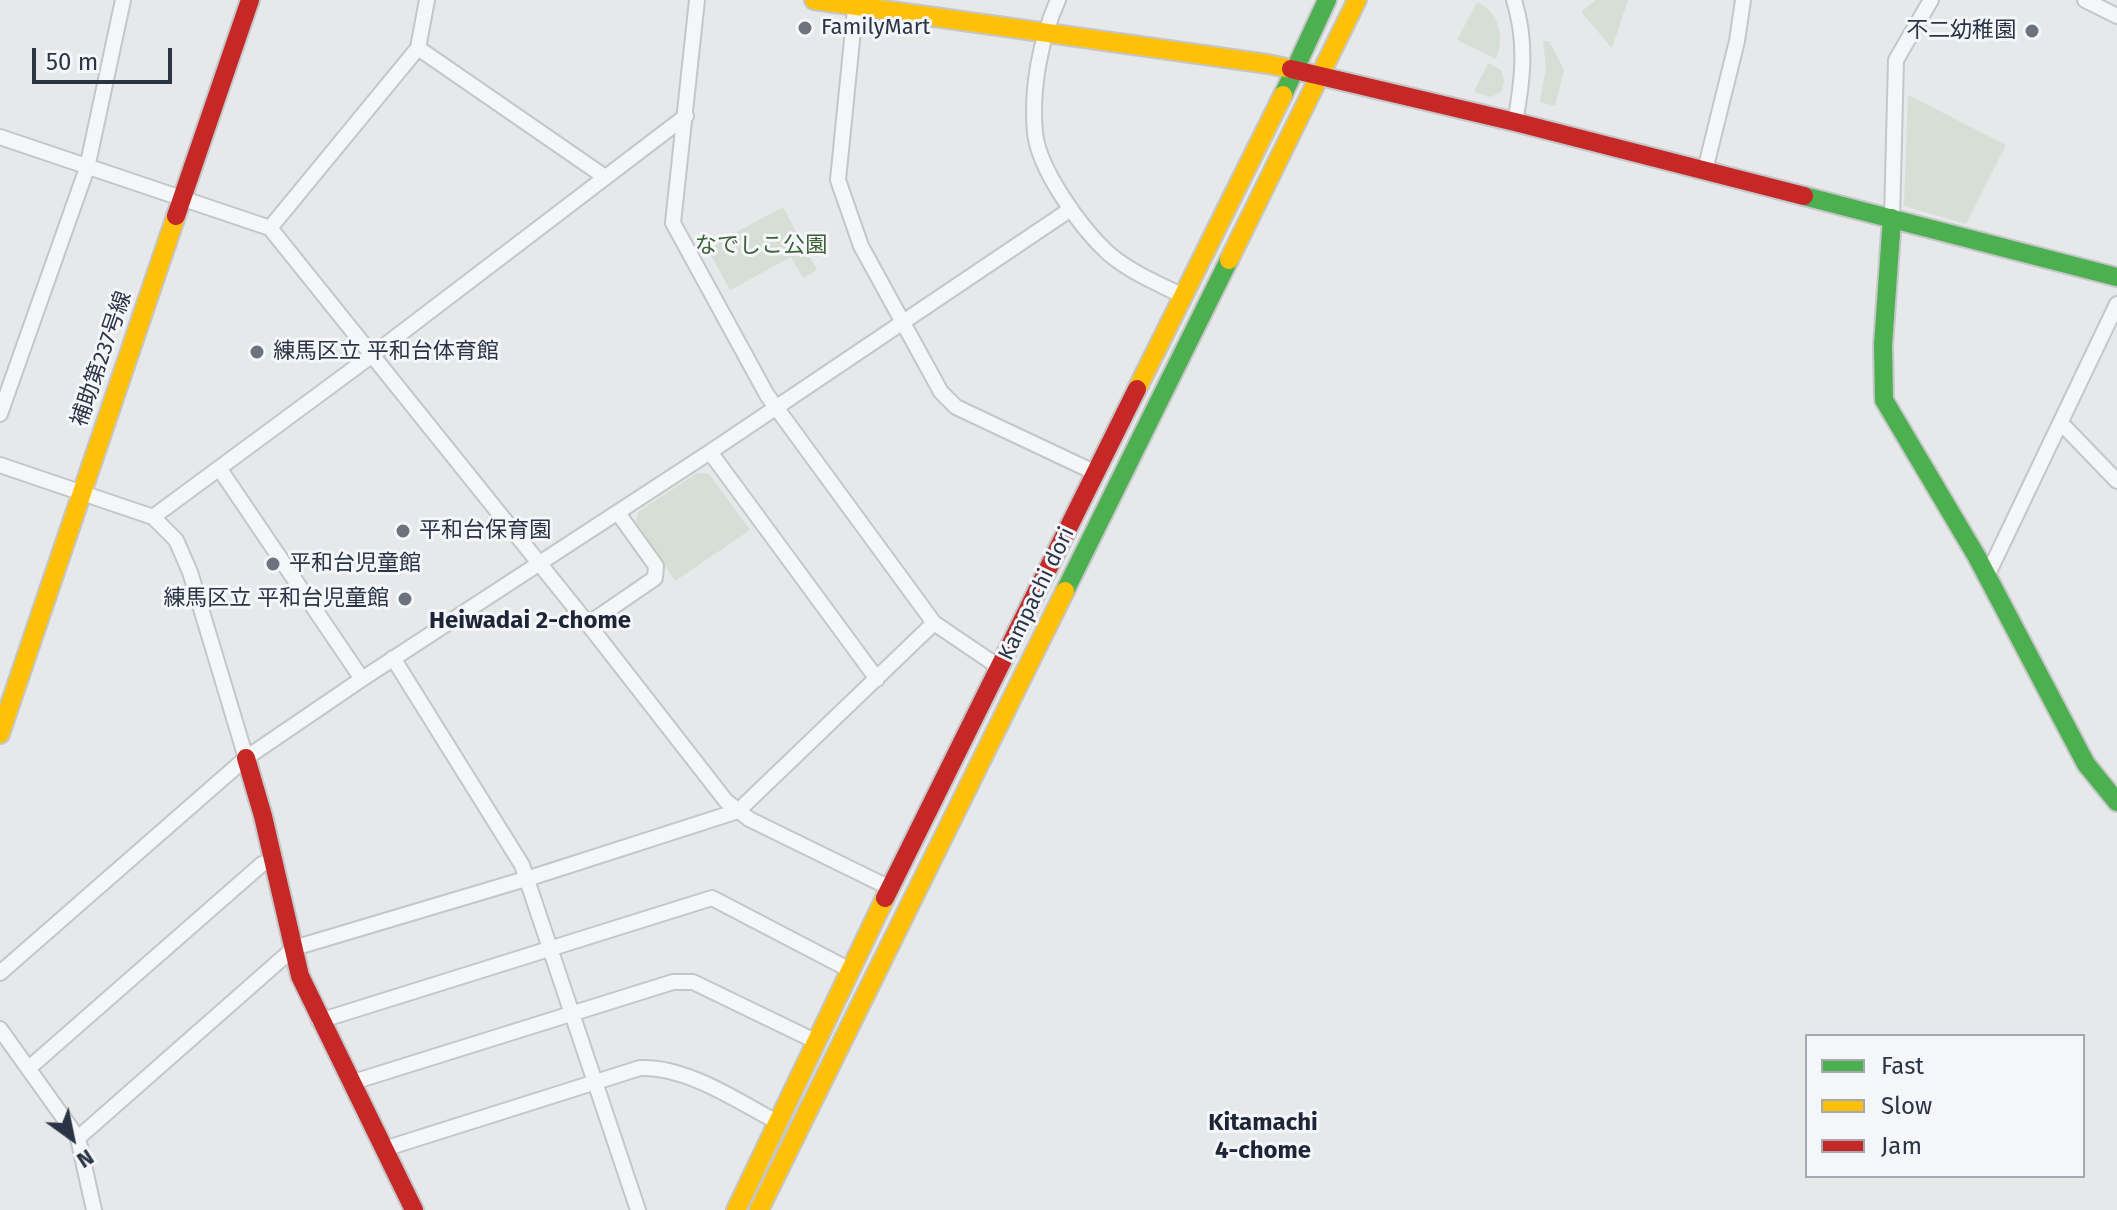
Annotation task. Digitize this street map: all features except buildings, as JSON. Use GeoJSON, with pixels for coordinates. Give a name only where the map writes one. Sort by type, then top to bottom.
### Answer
{"type":"FeatureCollection","features":[{"type":"Feature","properties":{"kind":"street"},"geometry":{"type":"LineString","coordinates":[[0,414],[87,168],[123,0]]}},
{"type":"Feature","properties":{"kind":"street","name":"補助第237号線"},"geometry":{"type":"LineString","coordinates":[[0,734],[250,0]]}},
{"type":"Feature","properties":{"kind":"street"},"geometry":{"type":"LineString","coordinates":[[270,228],[418,48],[427,0]]}},
{"type":"Feature","properties":{"kind":"street"},"geometry":{"type":"LineString","coordinates":[[697,0],[673,223],[776,407],[934,623],[999,667]]}},
{"type":"Feature","properties":{"kind":"street"},"geometry":{"type":"LineString","coordinates":[[814,0],[856,3],[1321,75],[2117,277]]}},
{"type":"Feature","properties":{"kind":"street"},"geometry":{"type":"LineString","coordinates":[[1058,0],[1045,32],[1036,90],[1035,135],[1046,167],[1071,209],[1107,252],[1131,270],[1183,296]]}},
{"type":"Feature","properties":{"kind":"street","name":"Kampachi dori"},"geometry":{"type":"LineString","coordinates":[[736,1210],[815,1041],[1327,0]]}},
{"type":"Feature","properties":{"kind":"street","name":"Kampachi dori"},"geometry":{"type":"LineString","coordinates":[[759,1210],[1357,0]]}},
{"type":"Feature","properties":{"kind":"street"},"geometry":{"type":"LineString","coordinates":[[1514,0],[1522,26],[1524,50],[1523,83],[1515,122]]}},
{"type":"Feature","properties":{"kind":"street"},"geometry":{"type":"LineString","coordinates":[[1705,170],[1737,41],[1743,0]]}},
{"type":"Feature","properties":{"kind":"street"},"geometry":{"type":"LineString","coordinates":[[1931,0],[1896,60],[1892,218],[1883,345],[1884,400],[1987,576],[2086,764],[2117,802]]}},
{"type":"Feature","properties":{"kind":"street"},"geometry":{"type":"LineString","coordinates":[[2085,0],[2117,16]]}},
{"type":"Feature","properties":{"kind":"street"},"geometry":{"type":"LineString","coordinates":[[856,3],[838,180],[861,246],[941,392],[956,407],[1096,473]]}},
{"type":"Feature","properties":{"kind":"street"},"geometry":{"type":"LineString","coordinates":[[418,48],[605,177]]}},
{"type":"Feature","properties":{"kind":"street"},"geometry":{"type":"LineString","coordinates":[[153,517],[371,356],[686,116]]}},
{"type":"Feature","properties":{"kind":"street"},"geometry":{"type":"LineString","coordinates":[[0,137],[270,228],[726,801],[738,811],[890,888]]}},
{"type":"Feature","properties":{"kind":"street"},"geometry":{"type":"LineString","coordinates":[[0,973],[246,758],[393,658],[903,324],[1071,209]]}},
{"type":"Feature","properties":{"kind":"street"},"geometry":{"type":"LineString","coordinates":[[1987,576],[2117,304]]}},
{"type":"Feature","properties":{"kind":"street"},"geometry":{"type":"LineString","coordinates":[[2061,423],[2117,481]]}},
{"type":"Feature","properties":{"kind":"street"},"geometry":{"type":"LineString","coordinates":[[710,452],[877,679]]}},
{"type":"Feature","properties":{"kind":"street"},"geometry":{"type":"LineString","coordinates":[[0,465],[153,517],[176,540],[190,572],[246,758],[300,976],[319,1021],[414,1210]]}},
{"type":"Feature","properties":{"kind":"street"},"geometry":{"type":"LineString","coordinates":[[219,468],[362,679]]}},
{"type":"Feature","properties":{"kind":"street"},"geometry":{"type":"LineString","coordinates":[[588,624],[655,578],[656,566],[618,513]]}},
{"type":"Feature","properties":{"kind":"street"},"geometry":{"type":"LineString","coordinates":[[78,1138],[294,948],[738,811],[934,623]]}},
{"type":"Feature","properties":{"kind":"street"},"geometry":{"type":"LineString","coordinates":[[393,658],[522,865],[638,1210]]}},
{"type":"Feature","properties":{"kind":"street"},"geometry":{"type":"LineString","coordinates":[[29,1068],[262,864],[273,861]]}},
{"type":"Feature","properties":{"kind":"street"},"geometry":{"type":"LineString","coordinates":[[319,1021],[712,898],[850,970]]}},
{"type":"Feature","properties":{"kind":"street"},"geometry":{"type":"LineString","coordinates":[[350,1083],[673,982],[693,982],[815,1041]]}},
{"type":"Feature","properties":{"kind":"street"},"geometry":{"type":"LineString","coordinates":[[0,1029],[78,1138],[94,1210]]}},
{"type":"Feature","properties":{"kind":"street"},"geometry":{"type":"LineString","coordinates":[[384,1149],[640,1068],[682,1073],[777,1122]]}},
{"type":"Feature","properties":{"kind":"green space"},"geometry":{"type":"Polygon","coordinates":[[[1596,0],[1628,0],[1612,48],[1581,12],[1596,0]]]}},
{"type":"Feature","properties":{"kind":"green space"},"geometry":{"type":"Polygon","coordinates":[[[1477,2],[1491,12],[1498,26],[1500,42],[1496,59],[1457,40],[1477,2]]]}},
{"type":"Feature","properties":{"kind":"green space"},"geometry":{"type":"Polygon","coordinates":[[[1543,41],[1549,41],[1564,70],[1555,106],[1540,102],[1546,67],[1543,41]]]}},
{"type":"Feature","properties":{"kind":"green space"},"geometry":{"type":"Polygon","coordinates":[[[1488,63],[1501,70],[1504,80],[1502,91],[1491,97],[1474,92],[1488,63]]]}},
{"type":"Feature","properties":{"kind":"green space"},"geometry":{"type":"Polygon","coordinates":[[[1908,95],[2006,145],[1966,224],[1904,206],[1908,95]]]}},
{"type":"Feature","properties":{"kind":"green space","name":"なでしこ公園"},"geometry":{"type":"Polygon","coordinates":[[[783,207],[817,270],[803,278],[791,257],[730,290],[707,248],[783,207]]]}},
{"type":"Feature","properties":{"kind":"green space"},"geometry":{"type":"Polygon","coordinates":[[[697,473],[709,474],[750,530],[675,581],[636,522],[638,512],[697,473]]]}},
{"type":"Feature","properties":{"kind":"traffic: fast"},"geometry":{"type":"LineString","coordinates":[[1283,95],[1327,0]]}},
{"type":"Feature","properties":{"kind":"traffic: fast"},"geometry":{"type":"LineString","coordinates":[[1804,196],[2117,277]]}},
{"type":"Feature","properties":{"kind":"traffic: fast"},"geometry":{"type":"LineString","coordinates":[[1892,218],[1883,345],[1884,400],[1977,557],[2086,764],[2117,802]]}},
{"type":"Feature","properties":{"kind":"traffic: fast"},"geometry":{"type":"LineString","coordinates":[[1065,591],[1229,260]]}},
{"type":"Feature","properties":{"kind":"traffic: slow"},"geometry":{"type":"LineString","coordinates":[[814,0],[1291,69]]}},
{"type":"Feature","properties":{"kind":"traffic: slow"},"geometry":{"type":"LineString","coordinates":[[1229,260],[1357,0]]}},
{"type":"Feature","properties":{"kind":"traffic: slow"},"geometry":{"type":"LineString","coordinates":[[1137,389],[1283,95]]}},
{"type":"Feature","properties":{"kind":"traffic: slow"},"geometry":{"type":"LineString","coordinates":[[0,734],[176,216]]}},
{"type":"Feature","properties":{"kind":"traffic: slow"},"geometry":{"type":"LineString","coordinates":[[759,1210],[1065,591]]}},
{"type":"Feature","properties":{"kind":"traffic: slow"},"geometry":{"type":"LineString","coordinates":[[736,1210],[885,898]]}},
{"type":"Feature","properties":{"kind":"traffic: jam"},"geometry":{"type":"LineString","coordinates":[[176,216],[250,0]]}},
{"type":"Feature","properties":{"kind":"traffic: jam"},"geometry":{"type":"LineString","coordinates":[[1291,69],[1804,196]]}},
{"type":"Feature","properties":{"kind":"traffic: jam"},"geometry":{"type":"LineString","coordinates":[[885,898],[1137,389]]}},
{"type":"Feature","properties":{"kind":"traffic: jam"},"geometry":{"type":"LineString","coordinates":[[246,758],[263,816],[300,976],[414,1210]]}},
{"type":"Feature","properties":{"kind":"place","name":"FamilyMart"},"geometry":{"type":"Point","coordinates":[805,28]}},
{"type":"Feature","properties":{"kind":"place","name":"不二幼稚園"},"geometry":{"type":"Point","coordinates":[2032,31]}},
{"type":"Feature","properties":{"kind":"place","name":"練馬区立 平和台体育館"},"geometry":{"type":"Point","coordinates":[257,352]}},
{"type":"Feature","properties":{"kind":"place","name":"平和台保育園"},"geometry":{"type":"Point","coordinates":[403,531]}},
{"type":"Feature","properties":{"kind":"place","name":"平和台児童館"},"geometry":{"type":"Point","coordinates":[273,564]}},
{"type":"Feature","properties":{"kind":"place","name":"練馬区立 平和台児童館"},"geometry":{"type":"Point","coordinates":[405,599]}},
{"type":"Feature","properties":{"kind":"district","name":"Heiwadai 2-chome"},"geometry":{"type":"Point","coordinates":[530,621]}},
{"type":"Feature","properties":{"kind":"district","name":"Kitamachi 4-chome"},"geometry":{"type":"Point","coordinates":[1263,1137]}}]}
